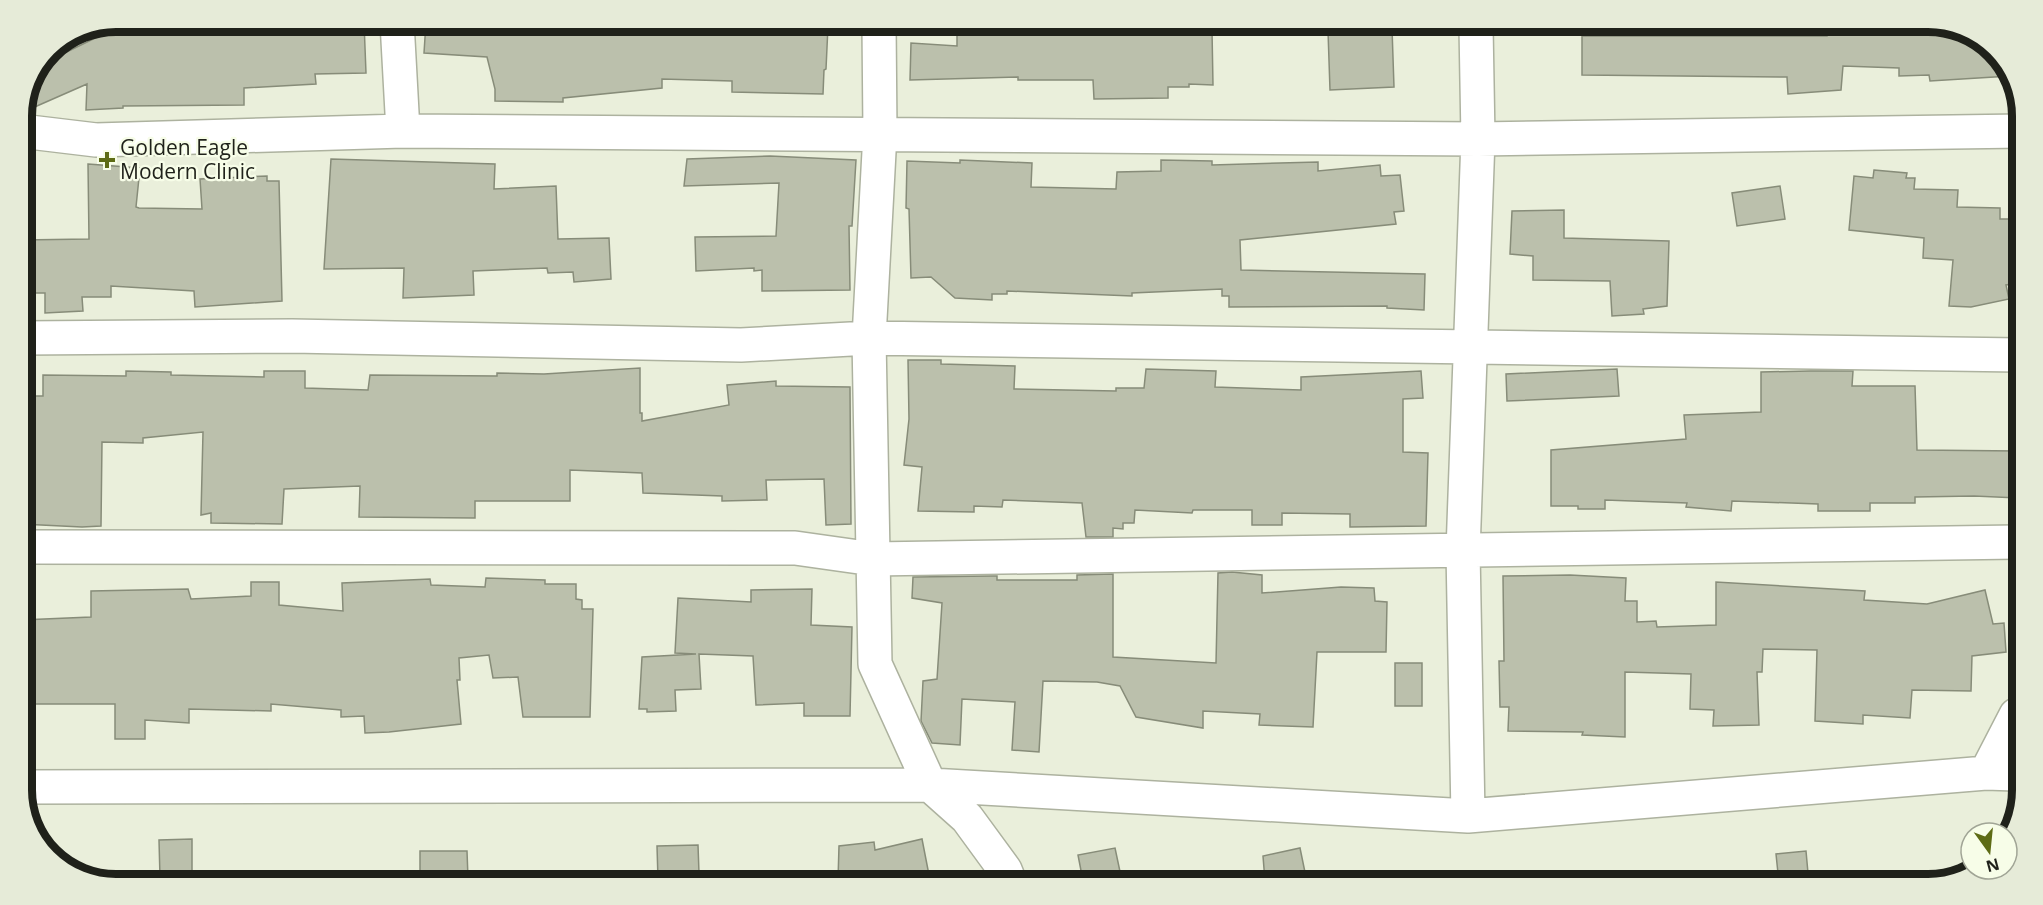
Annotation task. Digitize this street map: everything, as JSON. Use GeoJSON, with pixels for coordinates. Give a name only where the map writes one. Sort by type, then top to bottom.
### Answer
{"type":"FeatureCollection","features":[{"type":"Feature","properties":{"kind":"street"},"geometry":{"type":"LineString","coordinates":[[398,32],[403,131]]}},
{"type":"Feature","properties":{"kind":"street"},"geometry":{"type":"LineString","coordinates":[[879,32],[880,134],[869,338],[875,664],[930,785],[967,818],[1007,874]]}},
{"type":"Feature","properties":{"kind":"street"},"geometry":{"type":"LineString","coordinates":[[1468,816],[1463,551],[1478,139],[1476,32]]}},
{"type":"Feature","properties":{"kind":"street"},"geometry":{"type":"LineString","coordinates":[[32,132],[96,140],[403,131],[1478,139],[2011,131]]}},
{"type":"Feature","properties":{"kind":"street"},"geometry":{"type":"LineString","coordinates":[[32,338],[292,336],[741,345],[869,338],[2011,355]]}},
{"type":"Feature","properties":{"kind":"street"},"geometry":{"type":"LineString","coordinates":[[32,548],[795,548],[873,559],[2012,542]]}},
{"type":"Feature","properties":{"kind":"street"},"geometry":{"type":"LineString","coordinates":[[32,787],[930,785],[1468,816],[2001,774],[2012,731]]}},
{"type":"Feature","properties":{"kind":"building"},"geometry":{"type":"Polygon","coordinates":[[[364,32],[366,73],[315,74],[316,84],[244,88],[244,105],[123,106],[123,108],[86,110],[87,84],[32,108],[38,83],[55,58],[106,33],[364,32]]]}},
{"type":"Feature","properties":{"kind":"building"},"geometry":{"type":"Polygon","coordinates":[[[425,32],[828,32],[823,94],[732,92],[732,81],[662,79],[662,88],[563,98],[563,102],[495,101],[495,89],[487,57],[424,53],[425,32]]]}},
{"type":"Feature","properties":{"kind":"building"},"geometry":{"type":"Polygon","coordinates":[[[957,32],[1006,32],[1006,34],[1212,32],[1213,85],[1189,84],[1189,87],[1168,87],[1168,98],[1094,99],[1093,80],[1018,80],[1018,77],[910,80],[911,43],[957,46],[957,32]]]}},
{"type":"Feature","properties":{"kind":"building"},"geometry":{"type":"Polygon","coordinates":[[[1328,32],[1392,32],[1394,87],[1330,90],[1328,32]]]}},
{"type":"Feature","properties":{"kind":"building"},"geometry":{"type":"Polygon","coordinates":[[[1827,32],[1944,33],[1960,38],[1979,49],[1994,64],[2001,77],[1930,81],[1929,75],[1899,76],[1899,68],[1843,66],[1841,90],[1788,94],[1787,77],[1582,75],[1582,36],[1827,36],[1827,32]]]}},
{"type":"Feature","properties":{"kind":"building"},"geometry":{"type":"Polygon","coordinates":[[[770,156],[856,160],[852,226],[849,226],[850,290],[762,291],[762,270],[754,271],[754,268],[696,271],[695,237],[776,236],[779,183],[684,186],[687,159],[770,156]]]}},
{"type":"Feature","properties":{"kind":"building"},"geometry":{"type":"Polygon","coordinates":[[[331,159],[495,164],[494,189],[556,186],[558,239],[609,238],[611,279],[574,282],[573,272],[548,273],[547,268],[473,271],[474,295],[403,298],[404,268],[324,269],[331,159]]]}},
{"type":"Feature","properties":{"kind":"building"},"geometry":{"type":"Polygon","coordinates":[[[960,160],[1032,163],[1031,187],[1116,189],[1117,172],[1161,171],[1161,160],[1212,161],[1212,165],[1318,162],[1318,171],[1380,165],[1381,176],[1400,175],[1404,211],[1394,212],[1396,224],[1240,240],[1241,270],[1425,274],[1424,310],[1387,308],[1387,306],[1229,307],[1229,296],[1222,296],[1222,289],[1132,293],[1132,296],[1007,291],[1007,294],[992,294],[992,300],[955,298],[931,277],[911,278],[909,209],[906,208],[907,161],[960,163],[960,160]]]}},
{"type":"Feature","properties":{"kind":"building"},"geometry":{"type":"Polygon","coordinates":[[[88,164],[140,168],[136,207],[139,208],[202,209],[200,179],[267,176],[267,181],[279,181],[282,301],[195,307],[194,291],[111,286],[111,297],[82,297],[83,311],[45,313],[45,293],[32,293],[32,240],[89,239],[88,164]]]}},
{"type":"Feature","properties":{"kind":"building"},"geometry":{"type":"Polygon","coordinates":[[[1874,170],[1907,173],[1906,178],[1915,178],[1914,189],[1958,190],[1957,207],[2000,208],[2000,219],[2011,219],[2011,284],[2006,285],[2009,299],[1971,307],[1949,306],[1953,260],[1923,258],[1924,238],[1849,230],[1854,176],[1873,178],[1874,170]]]}},
{"type":"Feature","properties":{"kind":"building"},"geometry":{"type":"Polygon","coordinates":[[[1780,186],[1785,219],[1737,226],[1732,193],[1780,186]]]}},
{"type":"Feature","properties":{"kind":"building"},"geometry":{"type":"Polygon","coordinates":[[[1564,210],[1564,238],[1669,241],[1667,306],[1643,309],[1644,314],[1612,316],[1610,281],[1533,280],[1533,256],[1510,254],[1512,211],[1564,210]]]}},
{"type":"Feature","properties":{"kind":"building"},"geometry":{"type":"Polygon","coordinates":[[[908,360],[941,360],[941,364],[1015,366],[1014,389],[1116,391],[1116,388],[1144,388],[1146,369],[1216,371],[1215,387],[1301,390],[1301,377],[1421,371],[1423,398],[1403,399],[1403,452],[1428,453],[1426,526],[1350,527],[1350,514],[1282,513],[1282,525],[1252,525],[1252,510],[1193,510],[1192,513],[1135,510],[1134,523],[1123,523],[1123,529],[1113,528],[1113,537],[1086,537],[1082,503],[1003,500],[1002,507],[974,506],[974,512],[918,511],[922,467],[904,465],[909,419],[908,360]]]}},
{"type":"Feature","properties":{"kind":"building"},"geometry":{"type":"Polygon","coordinates":[[[640,368],[642,421],[729,405],[727,385],[776,381],[776,386],[850,387],[851,524],[826,525],[824,479],[766,480],[767,500],[722,501],[722,496],[643,493],[642,473],[570,470],[570,501],[475,501],[475,518],[359,517],[360,486],[284,489],[282,524],[211,523],[211,513],[201,515],[203,432],[143,438],[143,443],[102,442],[101,526],[32,525],[32,396],[43,396],[43,375],[126,376],[126,371],[171,372],[171,375],[264,377],[264,371],[305,371],[305,388],[368,390],[370,375],[544,374],[640,368]]]}},
{"type":"Feature","properties":{"kind":"building"},"geometry":{"type":"Polygon","coordinates":[[[1617,369],[1619,396],[1507,401],[1506,374],[1617,369]]]}},
{"type":"Feature","properties":{"kind":"building"},"geometry":{"type":"Polygon","coordinates":[[[1853,371],[1852,386],[1915,386],[1917,450],[2012,451],[2012,498],[1915,497],[1915,503],[1870,503],[1870,511],[1818,511],[1818,504],[1732,501],[1731,511],[1686,507],[1687,503],[1605,500],[1605,509],[1551,506],[1551,450],[1686,439],[1684,415],[1761,412],[1761,372],[1853,371]]]}},
{"type":"Feature","properties":{"kind":"building"},"geometry":{"type":"Polygon","coordinates":[[[1218,573],[1262,575],[1262,593],[1341,587],[1374,588],[1375,601],[1387,602],[1386,652],[1317,652],[1313,727],[1259,725],[1260,714],[1203,711],[1203,728],[1136,717],[1120,686],[1097,682],[1043,681],[1039,752],[1012,750],[1015,702],[962,699],[960,745],[932,743],[921,721],[923,681],[937,679],[942,603],[912,598],[913,577],[997,576],[997,580],[1077,580],[1077,575],[1113,574],[1113,657],[1216,663],[1218,573]]]}},
{"type":"Feature","properties":{"kind":"building"},"geometry":{"type":"Polygon","coordinates":[[[1570,575],[1626,578],[1625,601],[1637,601],[1637,622],[1656,621],[1657,627],[1716,625],[1716,582],[1865,591],[1864,600],[1927,604],[1985,590],[1993,624],[2004,623],[2006,652],[1972,656],[1971,691],[1912,690],[1910,718],[1863,715],[1863,724],[1815,721],[1817,650],[1763,649],[1762,672],[1757,672],[1759,725],[1713,726],[1714,710],[1690,709],[1691,674],[1625,672],[1625,737],[1582,735],[1583,732],[1508,731],[1509,707],[1500,707],[1499,661],[1504,661],[1503,576],[1570,575]]]}},
{"type":"Feature","properties":{"kind":"building"},"geometry":{"type":"Polygon","coordinates":[[[486,578],[545,580],[545,584],[576,584],[576,599],[582,600],[582,609],[593,609],[590,717],[523,717],[518,677],[493,678],[489,655],[459,658],[460,680],[457,680],[461,724],[389,732],[365,733],[364,716],[341,717],[341,710],[271,704],[271,711],[189,709],[189,723],[145,720],[145,739],[115,739],[115,704],[32,704],[32,620],[91,617],[91,591],[188,589],[191,599],[251,596],[251,582],[279,582],[279,605],[343,611],[342,583],[430,579],[431,585],[485,587],[486,578]]]}},
{"type":"Feature","properties":{"kind":"building"},"geometry":{"type":"Polygon","coordinates":[[[812,589],[811,625],[852,627],[850,716],[804,716],[804,703],[756,705],[753,656],[699,654],[701,689],[675,690],[676,711],[647,712],[647,709],[639,709],[642,657],[696,654],[675,653],[678,598],[751,602],[751,590],[812,589]]]}},
{"type":"Feature","properties":{"kind":"building"},"geometry":{"type":"Polygon","coordinates":[[[1395,663],[1422,663],[1422,706],[1395,706],[1395,663]]]}},
{"type":"Feature","properties":{"kind":"building"},"geometry":{"type":"Polygon","coordinates":[[[192,839],[192,874],[160,874],[159,840],[192,839]]]}},
{"type":"Feature","properties":{"kind":"building"},"geometry":{"type":"Polygon","coordinates":[[[922,839],[929,874],[838,874],[839,846],[874,842],[875,850],[922,839]]]}},
{"type":"Feature","properties":{"kind":"building"},"geometry":{"type":"Polygon","coordinates":[[[698,845],[699,873],[658,874],[657,846],[698,845]]]}},
{"type":"Feature","properties":{"kind":"building"},"geometry":{"type":"Polygon","coordinates":[[[1115,848],[1121,874],[1082,874],[1078,855],[1115,848]]]}},
{"type":"Feature","properties":{"kind":"building"},"geometry":{"type":"Polygon","coordinates":[[[1300,848],[1305,874],[1264,874],[1263,856],[1300,848]]]}},
{"type":"Feature","properties":{"kind":"building"},"geometry":{"type":"Polygon","coordinates":[[[420,851],[467,851],[468,874],[420,874],[420,851]]]}},
{"type":"Feature","properties":{"kind":"building"},"geometry":{"type":"Polygon","coordinates":[[[1806,851],[1808,874],[1778,874],[1776,854],[1806,851]]]}},
{"type":"Feature","properties":{"kind":"place","name":"Golden Eagle Modern Clinic"},"geometry":{"type":"Point","coordinates":[107,160]}}]}
